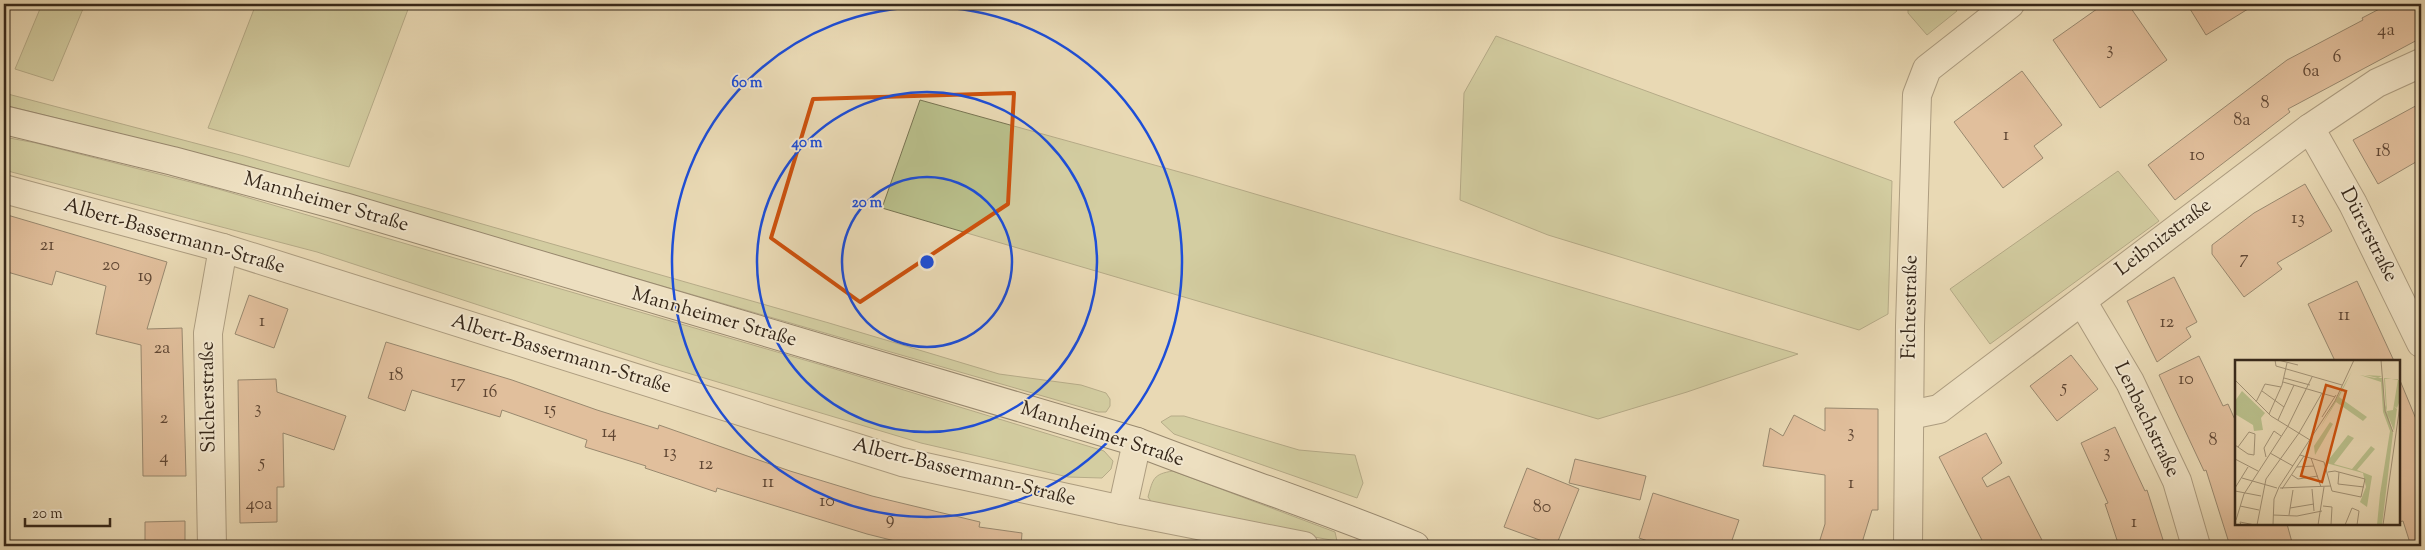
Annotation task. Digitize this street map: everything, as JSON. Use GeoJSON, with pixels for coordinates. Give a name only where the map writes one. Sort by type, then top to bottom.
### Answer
{"type":"FeatureCollection","features":[{"type":"Feature","properties":{"kind":"street","name":"Fichtestraße"},"geometry":{"type":"LineString","coordinates":[[1908,546],[1910,326],[1917,95],[1927,69],[2010,4]]}},
{"type":"Feature","properties":{"kind":"street","name":"Leibnizstraße"},"geometry":{"type":"LineString","coordinates":[[1910,415],[1939,409],[2310,128],[2377,83],[2421,63]]}},
{"type":"Feature","properties":{"kind":"street","name":"Mannheimer Straße"},"geometry":{"type":"LineString","coordinates":[[4,120],[163,158],[344,207],[1137,442],[1211,471],[1356,522],[1415,546]]}},
{"type":"Feature","properties":{"kind":"street","name":"Dürerstraße"},"geometry":{"type":"LineString","coordinates":[[2310,128],[2353,204],[2421,343]]}},
{"type":"Feature","properties":{"kind":"street","name":"Albert-Bassermann-Straße"},"geometry":{"type":"LineString","coordinates":[[4,189],[222,248],[902,462],[1122,510],[1304,546]]}},
{"type":"Feature","properties":{"kind":"street","name":"Silcherstraße"},"geometry":{"type":"LineString","coordinates":[[212,546],[208,333],[222,248]]}},
{"type":"Feature","properties":{"kind":"street","name":"Lenbachstraße"},"geometry":{"type":"LineString","coordinates":[[2082,301],[2130,382],[2173,473],[2196,546]]}},
{"type":"Feature","properties":{"kind":"street"},"geometry":{"type":"LineString","coordinates":[[1122,510],[1137,442]]}},
{"type":"Feature","properties":{"kind":"highlighted area"},"geometry":{"type":"Polygon","coordinates":[[[1014,93],[1008,204],[860,302],[771,238],[813,99],[1014,93]]]}},
{"type":"Feature","properties":{"kind":"green space"},"geometry":{"type":"Polygon","coordinates":[[[42,4],[85,4],[53,81],[15,69],[42,4]]]}},
{"type":"Feature","properties":{"kind":"green space"},"geometry":{"type":"Polygon","coordinates":[[[256,4],[410,4],[349,167],[208,128],[256,4]]]}},
{"type":"Feature","properties":{"kind":"green space"},"geometry":{"type":"Polygon","coordinates":[[[1908,4],[1951,4],[1957,11],[1927,35],[1908,13],[1908,4]]]}},
{"type":"Feature","properties":{"kind":"green space"},"geometry":{"type":"Polygon","coordinates":[[[1496,36],[1892,181],[1888,314],[1859,330],[1548,235],[1460,200],[1464,93],[1496,36]]]}},
{"type":"Feature","properties":{"kind":"green space"},"geometry":{"type":"Polygon","coordinates":[[[4,93],[244,156],[829,323],[999,374],[1081,385],[1106,393],[1110,399],[1110,406],[1106,412],[1098,412],[241,164],[4,105],[4,93]]]}},
{"type":"Feature","properties":{"kind":"green space"},"geometry":{"type":"Polygon","coordinates":[[[920,100],[1194,176],[1798,354],[1687,392],[1598,419],[882,208],[920,100]]]}},
{"type":"Feature","properties":{"kind":"green space"},"geometry":{"type":"Polygon","coordinates":[[[4,137],[36,143],[218,189],[825,366],[1104,451],[1113,461],[1111,469],[1102,478],[1068,477],[921,443],[661,365],[317,252],[4,170],[4,137]]]}},
{"type":"Feature","properties":{"kind":"green space"},"geometry":{"type":"Polygon","coordinates":[[[2118,171],[2159,221],[1990,344],[1950,289],[2118,171]]]}},
{"type":"Feature","properties":{"kind":"green space"},"geometry":{"type":"Polygon","coordinates":[[[1171,416],[1184,416],[1299,450],[1355,455],[1363,483],[1357,498],[1174,434],[1161,422],[1171,416]]]}},
{"type":"Feature","properties":{"kind":"green space"},"geometry":{"type":"Polygon","coordinates":[[[1173,471],[1335,532],[1337,541],[1169,512],[1155,507],[1148,497],[1155,478],[1161,474],[1173,471]]]}},
{"type":"Feature","properties":{"kind":"building"},"geometry":{"type":"Polygon","coordinates":[[[2104,4],[2128,4],[2167,60],[2100,108],[2053,40],[2104,4]]]}},
{"type":"Feature","properties":{"kind":"building"},"geometry":{"type":"Polygon","coordinates":[[[2187,4],[2256,4],[2206,35],[2187,4]]]}},
{"type":"Feature","properties":{"kind":"building"},"geometry":{"type":"Polygon","coordinates":[[[2389,4],[2421,4],[2421,38],[2288,109],[2290,112],[2175,200],[2148,165],[2287,60],[2363,20],[2362,18],[2389,4]]]}},
{"type":"Feature","properties":{"kind":"building"},"geometry":{"type":"Polygon","coordinates":[[[2022,71],[2062,125],[2034,146],[2043,158],[2003,188],[1954,122],[2022,71]]]}},
{"type":"Feature","properties":{"kind":"building"},"geometry":{"type":"Polygon","coordinates":[[[2421,103],[2421,159],[2378,184],[2353,140],[2421,103]]]}},
{"type":"Feature","properties":{"kind":"building"},"geometry":{"type":"Polygon","coordinates":[[[2305,184],[2332,231],[2277,263],[2282,269],[2244,297],[2212,254],[2212,245],[2254,213],[2305,184]]]}},
{"type":"Feature","properties":{"kind":"building"},"geometry":{"type":"Polygon","coordinates":[[[4,214],[167,262],[147,329],[182,328],[186,476],[143,476],[141,345],[96,334],[106,286],[56,271],[52,285],[4,271],[4,214]]]}},
{"type":"Feature","properties":{"kind":"building"},"geometry":{"type":"Polygon","coordinates":[[[2174,277],[2197,322],[2186,328],[2191,337],[2157,362],[2127,301],[2174,277]]]}},
{"type":"Feature","properties":{"kind":"building"},"geometry":{"type":"Polygon","coordinates":[[[2357,281],[2394,360],[2335,360],[2308,304],[2357,281]]]}},
{"type":"Feature","properties":{"kind":"building"},"geometry":{"type":"Polygon","coordinates":[[[249,295],[288,309],[274,348],[235,334],[249,295]]]}},
{"type":"Feature","properties":{"kind":"building"},"geometry":{"type":"Polygon","coordinates":[[[386,342],[512,380],[658,429],[659,425],[790,471],[872,496],[980,522],[979,527],[1022,533],[1021,546],[915,546],[867,534],[717,488],[716,492],[645,468],[646,466],[585,447],[587,440],[502,410],[500,417],[412,390],[405,411],[368,398],[386,342]]]}},
{"type":"Feature","properties":{"kind":"building"},"geometry":{"type":"Polygon","coordinates":[[[2071,355],[2098,389],[2057,421],[2030,386],[2071,355]]]}},
{"type":"Feature","properties":{"kind":"building"},"geometry":{"type":"Polygon","coordinates":[[[2199,356],[2223,406],[2228,404],[2235,420],[2235,525],[2287,525],[2293,546],[2230,546],[2206,470],[2204,471],[2159,375],[2199,356]]]}},
{"type":"Feature","properties":{"kind":"building"},"geometry":{"type":"Polygon","coordinates":[[[276,379],[277,392],[346,416],[334,450],[283,433],[284,487],[277,487],[277,522],[240,523],[238,380],[276,379]]]}},
{"type":"Feature","properties":{"kind":"building"},"geometry":{"type":"Polygon","coordinates":[[[2400,380],[2421,431],[2421,546],[2411,546],[2403,521],[2400,522],[2400,380]]]}},
{"type":"Feature","properties":{"kind":"building"},"geometry":{"type":"Polygon","coordinates":[[[1825,408],[1878,409],[1878,510],[1872,510],[1861,546],[1818,546],[1825,524],[1825,475],[1763,466],[1770,428],[1783,436],[1794,415],[1825,431],[1825,408]]]}},
{"type":"Feature","properties":{"kind":"building"},"geometry":{"type":"Polygon","coordinates":[[[2115,427],[2145,491],[2147,490],[2165,546],[2119,546],[2105,504],[2108,503],[2081,443],[2115,427]]]}},
{"type":"Feature","properties":{"kind":"building"},"geometry":{"type":"Polygon","coordinates":[[[1986,433],[2002,463],[1982,478],[1987,487],[2009,476],[2045,546],[1985,546],[1939,457],[1986,433]]]}},
{"type":"Feature","properties":{"kind":"building"},"geometry":{"type":"Polygon","coordinates":[[[1575,459],[1646,476],[1640,500],[1569,483],[1575,459]]]}},
{"type":"Feature","properties":{"kind":"building"},"geometry":{"type":"Polygon","coordinates":[[[1527,468],[1579,489],[1556,546],[1504,527],[1527,468]]]}},
{"type":"Feature","properties":{"kind":"building"},"geometry":{"type":"Polygon","coordinates":[[[1653,493],[1739,520],[1730,546],[1663,546],[1639,538],[1653,493]]]}},
{"type":"Feature","properties":{"kind":"building"},"geometry":{"type":"Polygon","coordinates":[[[185,521],[185,546],[145,546],[145,522],[185,521]]]}}]}
